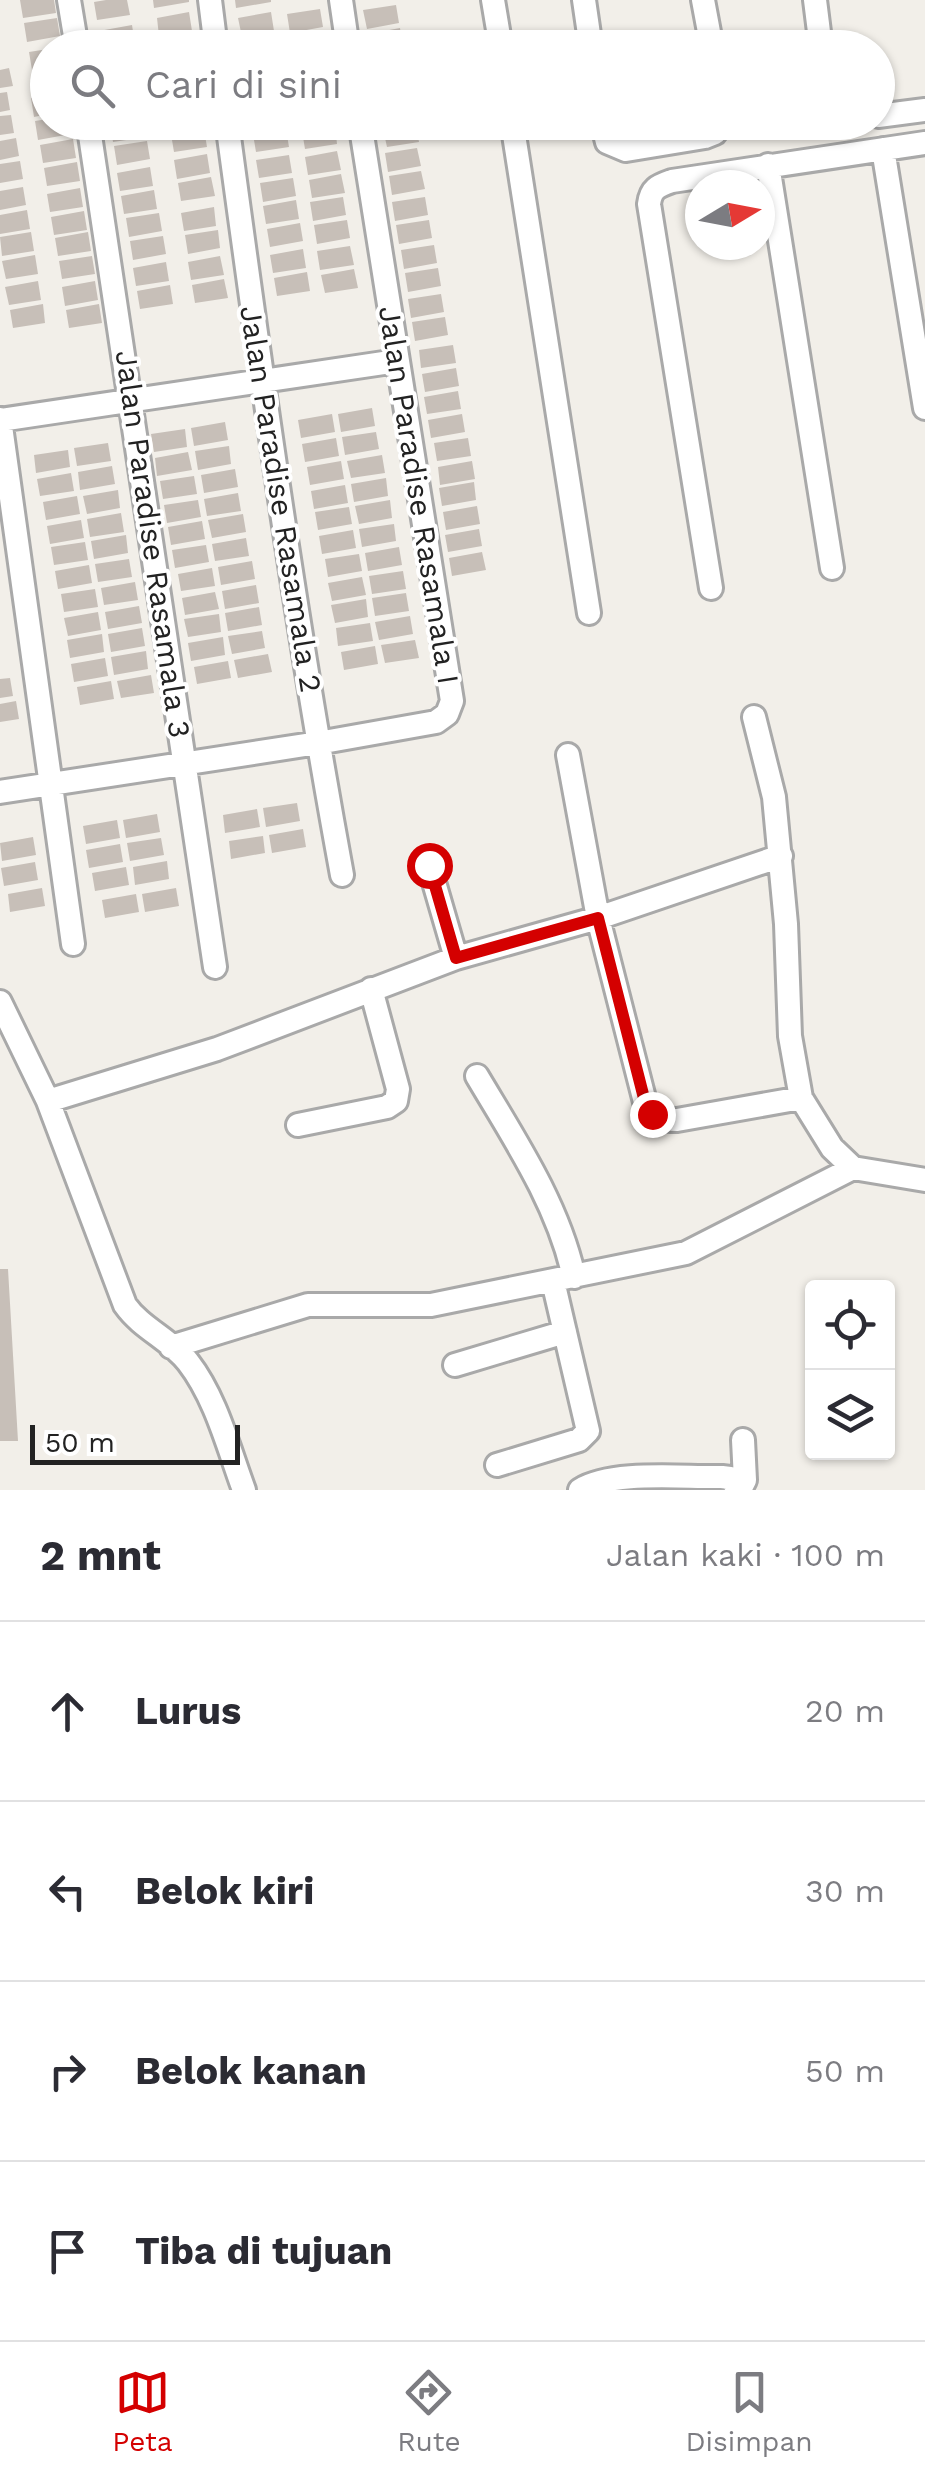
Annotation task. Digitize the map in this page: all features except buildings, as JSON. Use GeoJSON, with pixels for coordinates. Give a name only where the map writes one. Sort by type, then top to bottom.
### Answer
{"type":"FeatureCollection","features":[{"type":"Feature","properties":{"kind":"street"},"geometry":{"type":"LineString","coordinates":[[69,0],[73,30]]}},
{"type":"Feature","properties":{"kind":"street"},"geometry":{"type":"LineString","coordinates":[[210,0],[214,30]]}},
{"type":"Feature","properties":{"kind":"street"},"geometry":{"type":"LineString","coordinates":[[340,0],[345,30]]}},
{"type":"Feature","properties":{"kind":"street"},"geometry":{"type":"LineString","coordinates":[[493,0],[497,30]]}},
{"type":"Feature","properties":{"kind":"street"},"geometry":{"type":"LineString","coordinates":[[584,0],[588,30]]}},
{"type":"Feature","properties":{"kind":"street"},"geometry":{"type":"LineString","coordinates":[[703,0],[709,30]]}},
{"type":"Feature","properties":{"kind":"street"},"geometry":{"type":"LineString","coordinates":[[814,0],[819,30]]}},
{"type":"Feature","properties":{"kind":"street"},"geometry":{"type":"LineString","coordinates":[[895,114],[925,110]]}},
{"type":"Feature","properties":{"kind":"street","name":"Jalan Paradise Rasamala 3"},"geometry":{"type":"LineString","coordinates":[[91,140],[214,967]]}},
{"type":"Feature","properties":{"kind":"street","name":"Jalan Paradise Rasamala 2"},"geometry":{"type":"LineString","coordinates":[[228,140],[262,382],[342,874]]}},
{"type":"Feature","properties":{"kind":"street","name":"Jalan Paradise Rasamala I"},"geometry":{"type":"LineString","coordinates":[[0,792],[318,743],[436,722],[447,714],[452,701],[363,140]]}},
{"type":"Feature","properties":{"kind":"street"},"geometry":{"type":"LineString","coordinates":[[515,140],[589,613]]}},
{"type":"Feature","properties":{"kind":"street"},"geometry":{"type":"LineString","coordinates":[[607,140],[626,150],[692,140]]}},
{"type":"Feature","properties":{"kind":"street"},"geometry":{"type":"LineString","coordinates":[[710,588],[650,194],[655,187],[672,182],[925,143]]}},
{"type":"Feature","properties":{"kind":"street"},"geometry":{"type":"LineString","coordinates":[[883,150],[925,408]]}},
{"type":"Feature","properties":{"kind":"street"},"geometry":{"type":"LineString","coordinates":[[768,165],[832,568]]}},
{"type":"Feature","properties":{"kind":"street"},"geometry":{"type":"LineString","coordinates":[[73,944],[0,420],[397,361]]}},
{"type":"Feature","properties":{"kind":"street"},"geometry":{"type":"LineString","coordinates":[[754,717],[774,797],[781,856],[790,1036],[801,1098],[832,1148],[852,1168],[925,1180]]}},
{"type":"Feature","properties":{"kind":"street"},"geometry":{"type":"LineString","coordinates":[[568,755],[598,918],[646,1106],[662,1120],[677,1120],[801,1098]]}},
{"type":"Feature","properties":{"kind":"street"},"geometry":{"type":"LineString","coordinates":[[48,1101],[217,1048],[456,958],[598,918],[781,856]]}},
{"type":"Feature","properties":{"kind":"street"},"geometry":{"type":"LineString","coordinates":[[429,865],[456,958]]}},
{"type":"Feature","properties":{"kind":"street"},"geometry":{"type":"LineString","coordinates":[[298,1125],[387,1107],[396,1101],[398,1089],[371,989]]}},
{"type":"Feature","properties":{"kind":"street"},"geometry":{"type":"LineString","coordinates":[[0,1002],[48,1101],[124,1305],[136,1322],[185,1358],[206,1387],[244,1490]]}},
{"type":"Feature","properties":{"kind":"street"},"geometry":{"type":"LineString","coordinates":[[477,1076],[551,1206],[567,1246],[565,1332],[588,1431],[579,1440],[497,1465]]}},
{"type":"Feature","properties":{"kind":"street"},"geometry":{"type":"LineString","coordinates":[[171,1347],[308,1306],[431,1304],[686,1254],[852,1168]]}},
{"type":"Feature","properties":{"kind":"street"},"geometry":{"type":"LineString","coordinates":[[454,1365],[565,1332]]}},
{"type":"Feature","properties":{"kind":"street"},"geometry":{"type":"LineString","coordinates":[[580,1490],[590,1484],[626,1479],[722,1477],[730,1478],[740,1490],[745,1480],[743,1440]]}},
{"type":"Feature","properties":{"kind":"route"},"geometry":{"type":"LineString","coordinates":[[429,865],[456,958],[598,918],[646,1106],[652,1114]]}}]}
